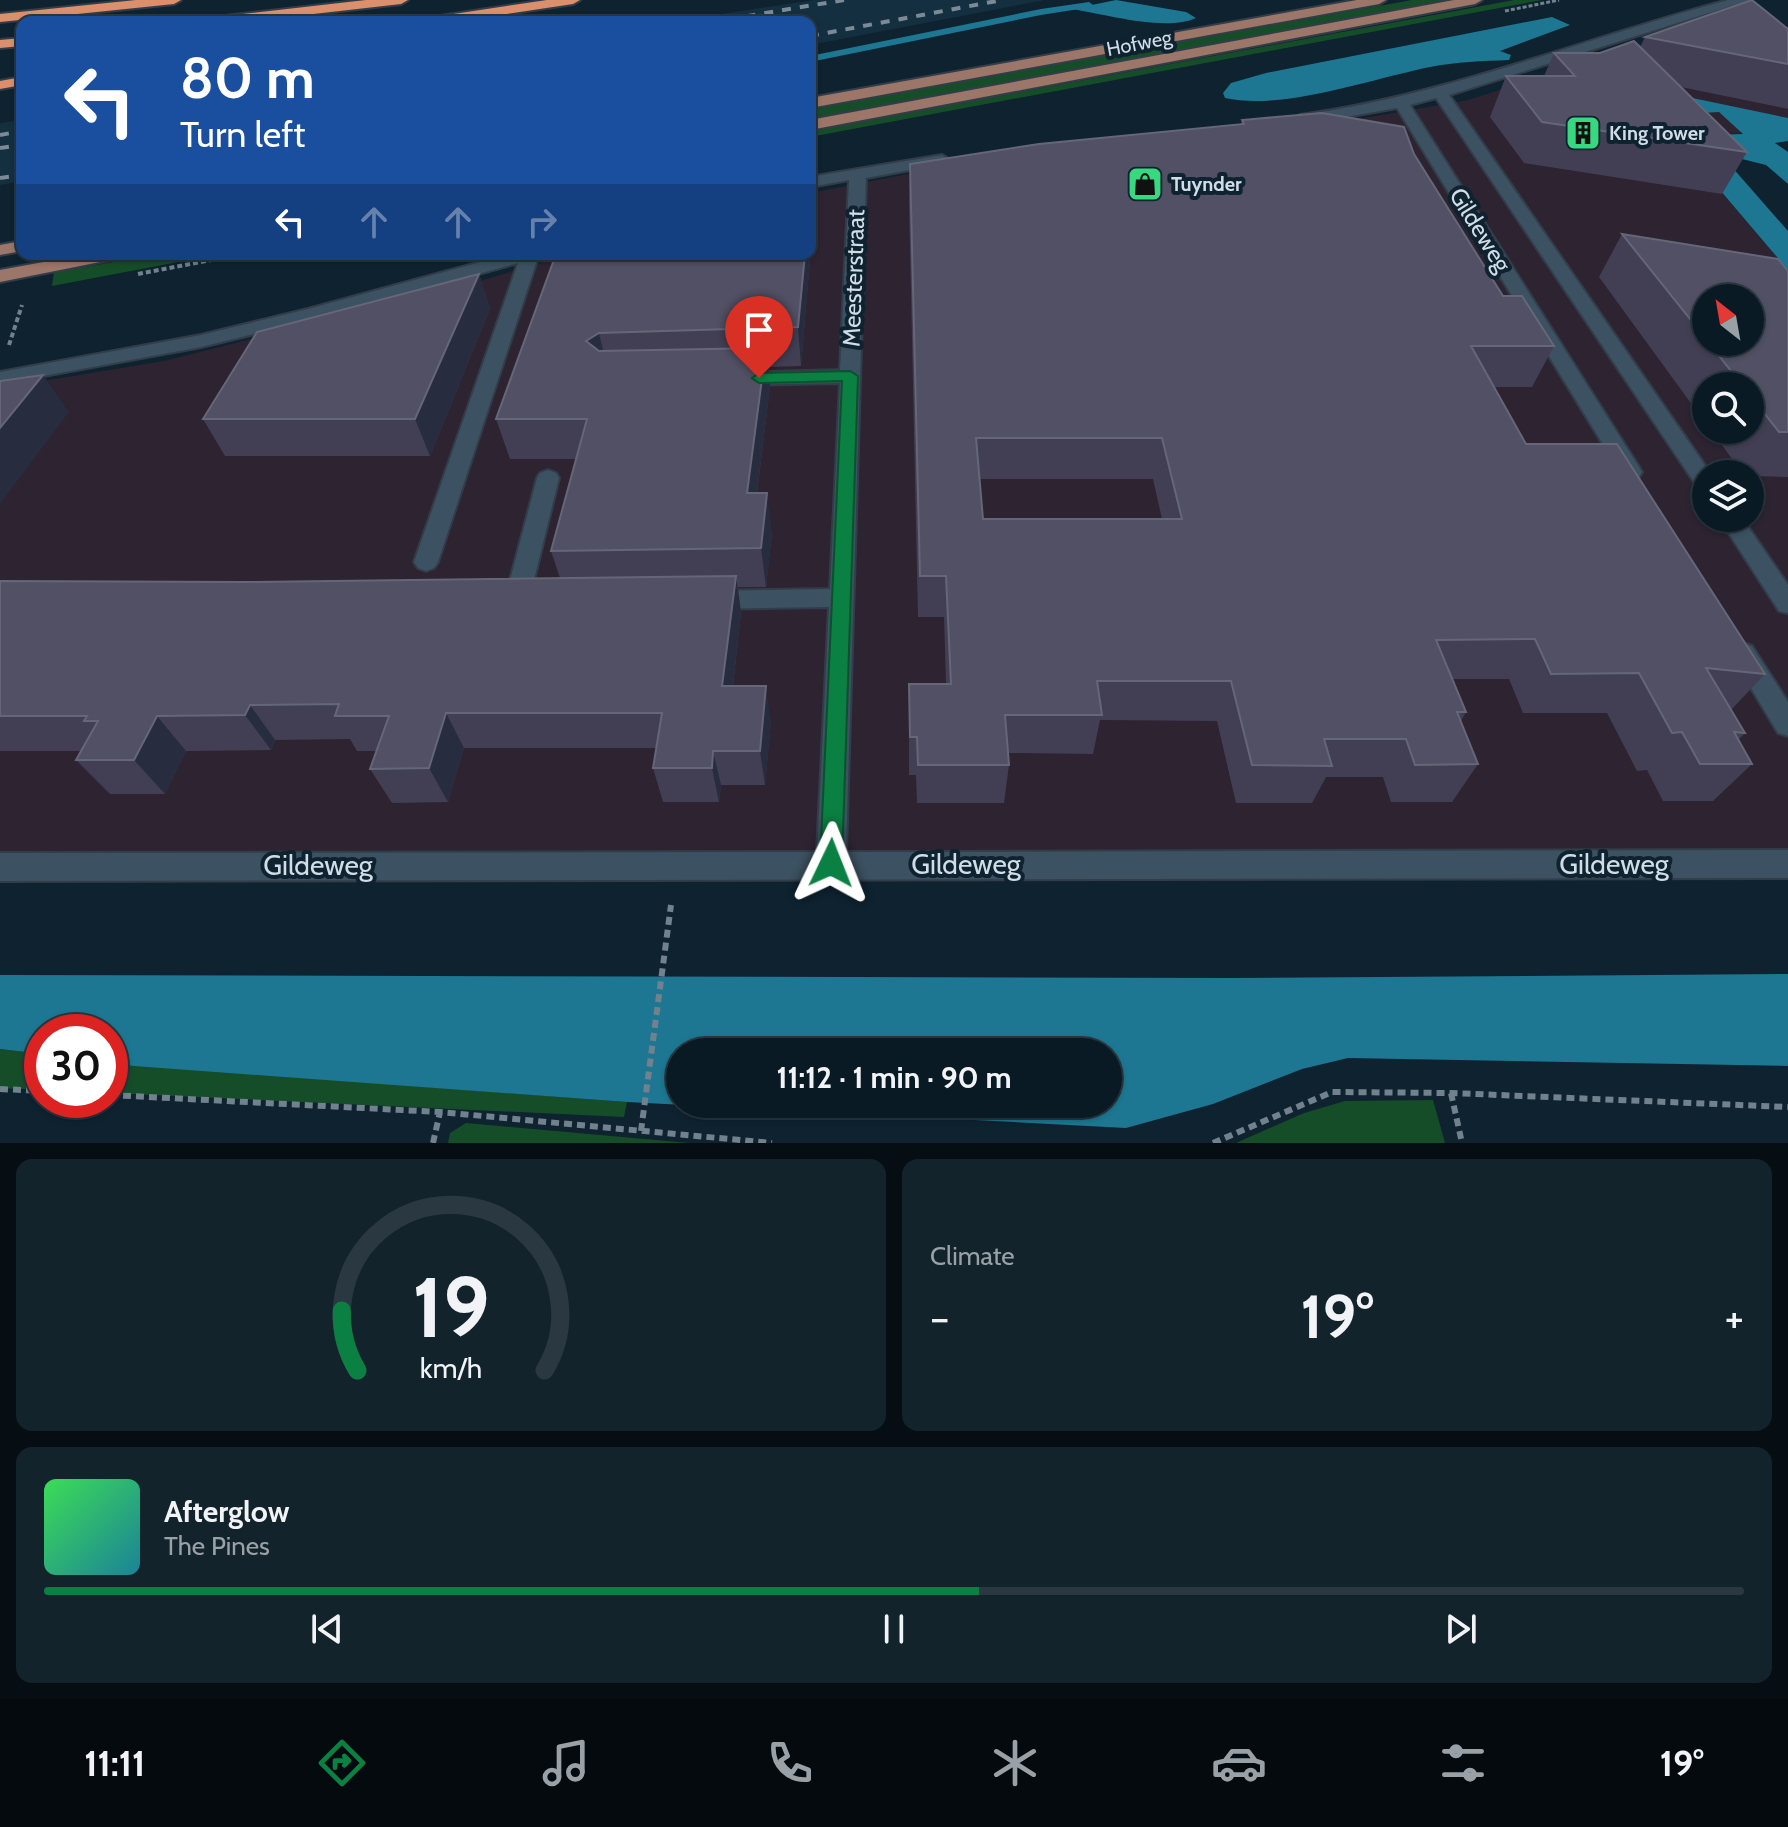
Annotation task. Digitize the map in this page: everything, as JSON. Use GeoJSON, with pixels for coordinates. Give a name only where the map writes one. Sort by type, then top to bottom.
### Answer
{"type":"FeatureCollection","features":[{"type":"Feature","properties":{"kind":"highway"},"geometry":{"type":"LineString","coordinates":[[19,16],[174,0]]}},
{"type":"Feature","properties":{"kind":"highway"},"geometry":{"type":"LineString","coordinates":[[260,16],[401,0]]}},
{"type":"Feature","properties":{"kind":"highway"},"geometry":{"type":"LineString","coordinates":[[467,16],[573,0]]}},
{"type":"Feature","properties":{"kind":"main road","name":"Hofweg"},"geometry":{"type":"LineString","coordinates":[[816,102],[1379,0]]}},
{"type":"Feature","properties":{"kind":"main road","name":"Hofweg"},"geometry":{"type":"LineString","coordinates":[[816,124],[1475,0]]}},
{"type":"Feature","properties":{"kind":"main road"},"geometry":{"type":"LineString","coordinates":[[0,276],[84,260]]}},
{"type":"Feature","properties":{"kind":"street"},"geometry":{"type":"LineString","coordinates":[[1277,122],[1319,118],[1400,101],[1519,71],[1676,16],[1743,0]]}},
{"type":"Feature","properties":{"kind":"street","name":"Gildeweg"},"geometry":{"type":"LineString","coordinates":[[1439,91],[1692,462]]}},
{"type":"Feature","properties":{"kind":"street","name":"Gildeweg"},"geometry":{"type":"LineString","coordinates":[[1400,101],[1644,494]]}},
{"type":"Feature","properties":{"kind":"street"},"geometry":{"type":"LineString","coordinates":[[816,181],[962,157]]}},
{"type":"Feature","properties":{"kind":"street","name":"Meesterstraat"},"geometry":{"type":"LineString","coordinates":[[831,863],[858,173]]}},
{"type":"Feature","properties":{"kind":"street"},"geometry":{"type":"LineString","coordinates":[[0,378],[201,341],[313,314],[508,260]]}},
{"type":"Feature","properties":{"kind":"street"},"geometry":{"type":"LineString","coordinates":[[426,562],[528,260]]}},
{"type":"Feature","properties":{"kind":"street"},"geometry":{"type":"LineString","coordinates":[[714,379],[850,376]]}},
{"type":"Feature","properties":{"kind":"street"},"geometry":{"type":"LineString","coordinates":[[547,602],[516,603],[548,478]]}},
{"type":"Feature","properties":{"kind":"street"},"geometry":{"type":"LineString","coordinates":[[1739,532],[1788,604]]}},
{"type":"Feature","properties":{"kind":"street"},"geometry":{"type":"LineString","coordinates":[[687,600],[842,598]]}},
{"type":"Feature","properties":{"kind":"street"},"geometry":{"type":"LineString","coordinates":[[1729,630],[1788,725]]}},
{"type":"Feature","properties":{"kind":"street","name":"Gildeweg"},"geometry":{"type":"LineString","coordinates":[[0,867],[831,863],[1788,864]]}},
{"type":"Feature","properties":{"kind":"path"},"geometry":{"type":"LineString","coordinates":[[5,358],[25,296],[22,272]]}},
{"type":"Feature","properties":{"kind":"path"},"geometry":{"type":"LineString","coordinates":[[641,1131],[669,922]]}},
{"type":"Feature","properties":{"kind":"path"},"geometry":{"type":"LineString","coordinates":[[0,1089],[24,1090]]}},
{"type":"Feature","properties":{"kind":"path"},"geometry":{"type":"LineString","coordinates":[[1213,1143],[1332,1092],[1451,1093],[1788,1107]]}},
{"type":"Feature","properties":{"kind":"path"},"geometry":{"type":"LineString","coordinates":[[1451,1093],[1462,1143]]}},
{"type":"Feature","properties":{"kind":"path"},"geometry":{"type":"LineString","coordinates":[[128,1096],[440,1112],[772,1143]]}},
{"type":"Feature","properties":{"kind":"path"},"geometry":{"type":"LineString","coordinates":[[433,1143],[440,1112]]}},
{"type":"Feature","properties":{"kind":"shaded area"},"geometry":{"type":"Polygon","coordinates":[[[814,0],[1045,0],[816,44],[816,16],[708,16],[814,0]]]}},
{"type":"Feature","properties":{"kind":"shaded area"},"geometry":{"type":"Polygon","coordinates":[[[1748,11],[1788,47],[1788,133],[1672,134],[1788,270],[1788,873],[0,856],[0,388],[164,361],[477,282],[549,260],[816,260],[816,192],[918,172],[1312,127],[1468,100],[1748,11]]]}},
{"type":"Feature","properties":{"kind":"shaded area"},"geometry":{"type":"Polygon","coordinates":[[[16,121],[16,182],[0,185],[0,123],[16,121]]]}},
{"type":"Feature","properties":{"kind":"green space"},"geometry":{"type":"Polygon","coordinates":[[[1412,0],[1466,0],[816,119],[816,107],[1412,0]]]}},
{"type":"Feature","properties":{"kind":"green space"},"geometry":{"type":"Polygon","coordinates":[[[1514,0],[1542,0],[816,136],[816,130],[1514,0]]]}},
{"type":"Feature","properties":{"kind":"green space"},"geometry":{"type":"Polygon","coordinates":[[[125,260],[188,260],[52,286],[54,272],[125,260]]]}},
{"type":"Feature","properties":{"kind":"green space"},"geometry":{"type":"Polygon","coordinates":[[[0,1049],[24,1052],[24,1089],[0,1088],[0,1049]]]}},
{"type":"Feature","properties":{"kind":"green space"},"geometry":{"type":"Polygon","coordinates":[[[128,1064],[627,1102],[624,1117],[128,1094],[128,1064]]]}},
{"type":"Feature","properties":{"kind":"green space"},"geometry":{"type":"Polygon","coordinates":[[[1433,1100],[1445,1143],[1236,1143],[1304,1113],[1345,1101],[1433,1100]]]}},
{"type":"Feature","properties":{"kind":"green space"},"geometry":{"type":"Polygon","coordinates":[[[466,1123],[689,1143],[448,1143],[450,1133],[466,1123]]]}},
{"type":"Feature","properties":{"kind":"water"},"geometry":{"type":"Polygon","coordinates":[[[1116,0],[1186,12],[1196,18],[1183,22],[1152,23],[1072,9],[1116,0]]]}},
{"type":"Feature","properties":{"kind":"water"},"geometry":{"type":"Polygon","coordinates":[[[1552,17],[1570,25],[1500,51],[1511,55],[1509,60],[1440,65],[1327,92],[1273,100],[1225,98],[1223,93],[1231,83],[1266,73],[1552,17]]]}},
{"type":"Feature","properties":{"kind":"water"},"geometry":{"type":"Polygon","coordinates":[[[1654,90],[1788,118],[1788,141],[1775,143],[1788,152],[1788,184],[1766,165],[1742,159],[1731,166],[1788,231],[1788,270],[1691,156],[1654,90]],[[1719,112],[1684,114],[1708,135],[1743,134],[1719,112]]]}},
{"type":"Feature","properties":{"kind":"water"},"geometry":{"type":"Polygon","coordinates":[[[1788,974],[1788,1066],[1348,1058],[1302,1069],[1213,1104],[1126,1128],[934,1118],[1122,1118],[1122,1038],[666,1038],[666,1104],[627,1102],[128,1065],[128,1014],[24,1014],[24,1052],[0,1049],[0,975],[1233,978],[1788,974]]]}},
{"type":"Feature","properties":{"kind":"building"},"geometry":{"type":"Polygon","coordinates":[[[1752,0],[1788,29],[1788,64],[1645,37],[1752,0]]]}},
{"type":"Feature","properties":{"kind":"building"},"geometry":{"type":"Polygon","coordinates":[[[1634,41],[1747,152],[1542,122],[1506,76],[1575,76],[1554,53],[1600,53],[1634,41]]]}},
{"type":"Feature","properties":{"kind":"building"},"geometry":{"type":"Polygon","coordinates":[[[1322,113],[1404,127],[1414,154],[1503,296],[1522,296],[1554,346],[1471,346],[1526,444],[1617,444],[1765,674],[1706,668],[1745,733],[1734,732],[1752,764],[1700,764],[1682,732],[1672,733],[1639,673],[1551,674],[1535,639],[1436,640],[1466,712],[1457,712],[1478,764],[1415,765],[1406,739],[1324,739],[1332,766],[1252,765],[1231,681],[1097,681],[1102,715],[1005,715],[1009,765],[918,765],[917,737],[910,737],[909,684],[951,684],[946,576],[920,576],[910,164],[1039,144],[1244,124],[1242,120],[1322,113]],[[976,438],[983,519],[1182,519],[1162,438],[976,438]]]}},
{"type":"Feature","properties":{"kind":"building"},"geometry":{"type":"Polygon","coordinates":[[[1622,234],[1778,259],[1788,271],[1788,432],[1779,432],[1764,413],[1764,372],[1732,372],[1719,356],[1764,356],[1764,284],[1692,284],[1692,322],[1622,234]]]}},
{"type":"Feature","properties":{"kind":"building"},"geometry":{"type":"Polygon","coordinates":[[[554,260],[804,260],[798,327],[599,333],[586,341],[599,351],[766,348],[747,493],[767,493],[761,548],[551,551],[587,419],[496,419],[554,260]]]}},
{"type":"Feature","properties":{"kind":"building"},"geometry":{"type":"Polygon","coordinates":[[[479,274],[415,419],[203,419],[257,332],[479,274]]]}},
{"type":"Feature","properties":{"kind":"building"},"geometry":{"type":"Polygon","coordinates":[[[43,375],[0,428],[0,381],[43,375]]]}},
{"type":"Feature","properties":{"kind":"building"},"geometry":{"type":"Polygon","coordinates":[[[736,576],[722,686],[766,686],[760,751],[713,751],[712,768],[653,768],[662,713],[446,713],[429,768],[370,769],[389,716],[335,716],[339,704],[250,705],[245,715],[157,716],[134,760],[76,760],[98,721],[84,721],[87,716],[0,716],[0,581],[244,582],[736,576]]]}},
{"type":"Feature","properties":{"kind":"waterway"},"geometry":{"type":"LineString","coordinates":[[816,58],[1089,5]]}},
{"type":"Feature","properties":{"kind":"railway"},"geometry":{"type":"LineString","coordinates":[[747,16],[844,0]]}},
{"type":"Feature","properties":{"kind":"railway"},"geometry":{"type":"LineString","coordinates":[[816,35],[1002,0]]}},
{"type":"Feature","properties":{"kind":"railway"},"geometry":{"type":"LineString","coordinates":[[0,135],[16,132]]}},
{"type":"Feature","properties":{"kind":"railway"},"geometry":{"type":"LineString","coordinates":[[0,148],[16,146]]}},
{"type":"Feature","properties":{"kind":"railway"},"geometry":{"type":"LineString","coordinates":[[0,178],[16,176]]}},
{"type":"Feature","properties":{"kind":"place","name":"King Tower"},"geometry":{"type":"Point","coordinates":[1583,133]}},
{"type":"Feature","properties":{"kind":"place","name":"Tuynder"},"geometry":{"type":"Point","coordinates":[1145,184]}},
{"type":"Feature","properties":{"kind":"route"},"geometry":{"type":"LineString","coordinates":[[759,378],[850,376],[831,863]]}}]}
